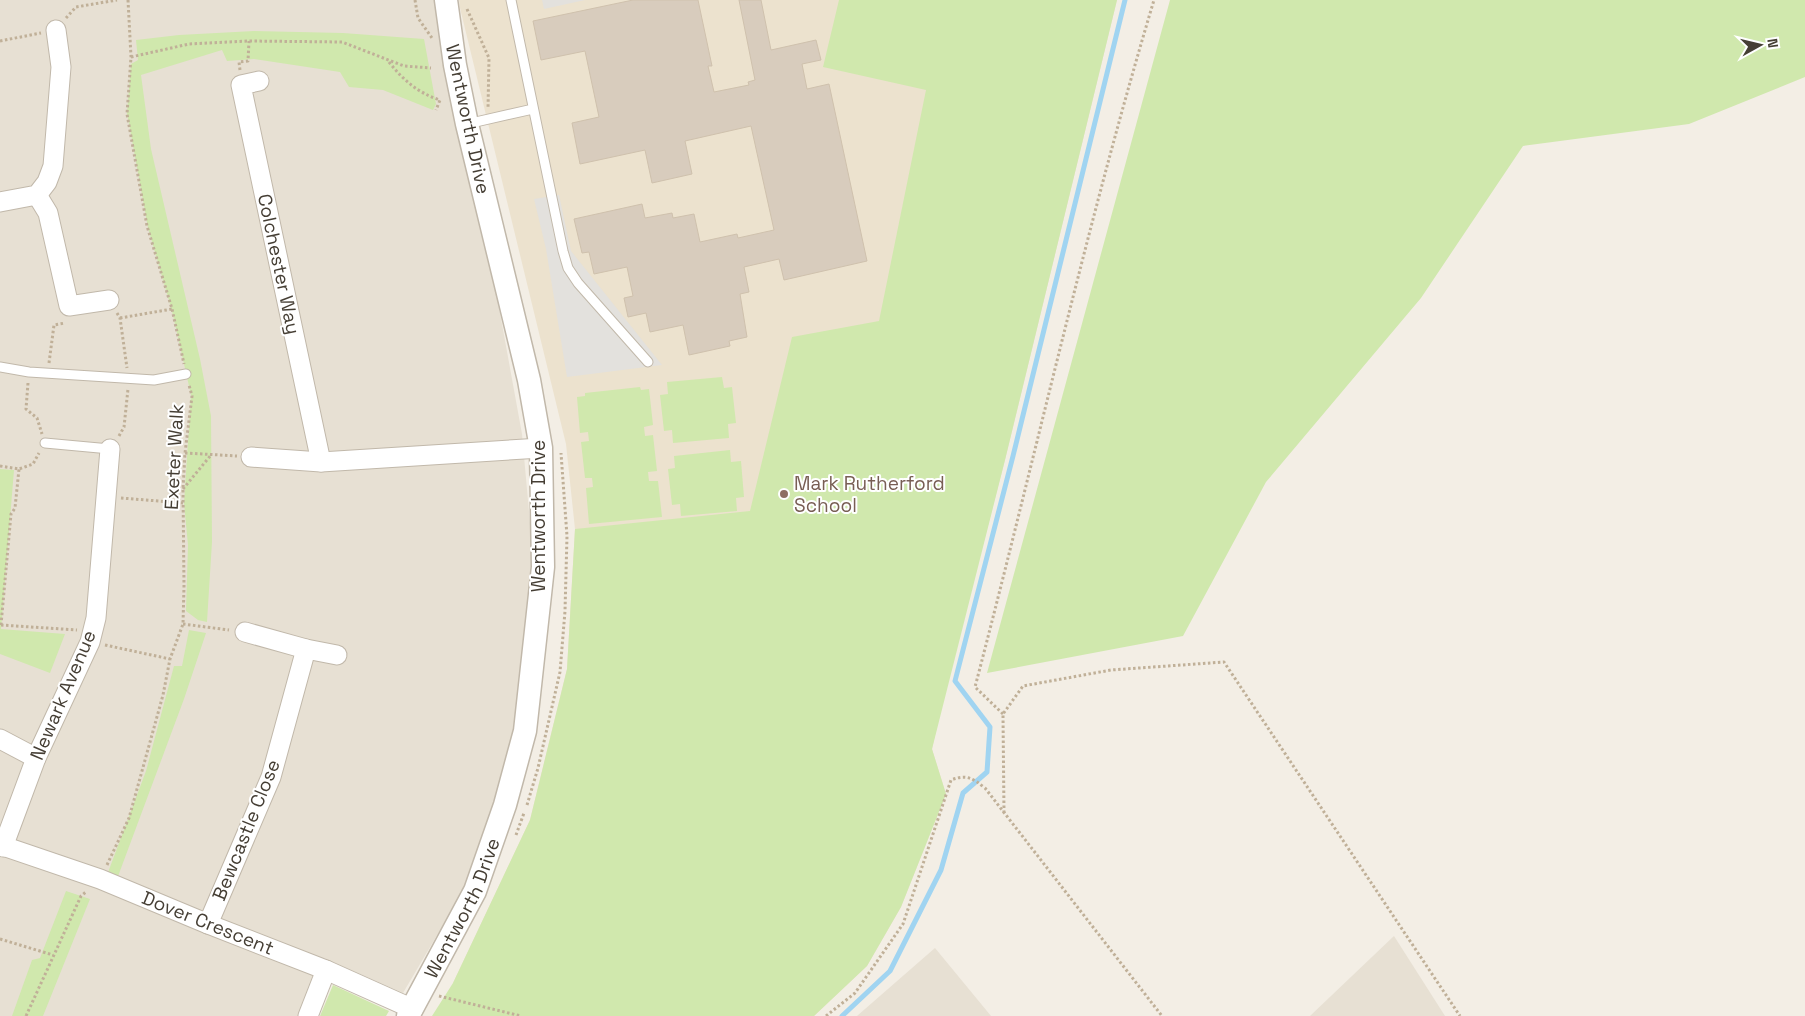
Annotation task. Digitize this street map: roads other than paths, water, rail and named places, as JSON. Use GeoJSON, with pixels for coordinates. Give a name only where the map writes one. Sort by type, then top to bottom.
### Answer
{"type":"FeatureCollection","features":[{"type":"Feature","properties":{"kind":"street","name":"Wentworth Drive"},"geometry":{"type":"LineString","coordinates":[[411,1012],[475,891],[505,804],[525,731],[543,566],[541,448],[477,122],[455,65],[446,0]]}},
{"type":"Feature","properties":{"kind":"street"},"geometry":{"type":"LineString","coordinates":[[0,202],[37,195],[47,182],[54,166],[61,67],[56,30]]}},
{"type":"Feature","properties":{"kind":"street","name":"Colchester Way"},"geometry":{"type":"LineString","coordinates":[[250,83],[321,462]]}},
{"type":"Feature","properties":{"kind":"street"},"geometry":{"type":"LineString","coordinates":[[37,195],[48,213],[69,306],[109,300]]}},
{"type":"Feature","properties":{"kind":"street"},"geometry":{"type":"LineString","coordinates":[[251,457],[321,462],[541,448]]}},
{"type":"Feature","properties":{"kind":"street","name":"Newark Avenue"},"geometry":{"type":"LineString","coordinates":[[2,846],[36,758],[91,636],[96,618],[110,449]]}},
{"type":"Feature","properties":{"kind":"street"},"geometry":{"type":"LineString","coordinates":[[245,632],[306,649],[338,655]]}},
{"type":"Feature","properties":{"kind":"street","name":"Bewcastle Close"},"geometry":{"type":"LineString","coordinates":[[208,924],[271,777],[306,649]]}},
{"type":"Feature","properties":{"kind":"street"},"geometry":{"type":"LineString","coordinates":[[0,739],[36,758]]}},
{"type":"Feature","properties":{"kind":"street","name":"Dover Crescent"},"geometry":{"type":"LineString","coordinates":[[2,846],[100,879],[326,970],[411,1012]]}},
{"type":"Feature","properties":{"kind":"street"},"geometry":{"type":"LineString","coordinates":[[308,1016],[326,970]]}},
{"type":"Feature","properties":{"kind":"lane"},"geometry":{"type":"LineString","coordinates":[[511,0],[568,268],[578,283],[648,362]]}},
{"type":"Feature","properties":{"kind":"lane"},"geometry":{"type":"LineString","coordinates":[[477,122],[534,109]]}},
{"type":"Feature","properties":{"kind":"lane"},"geometry":{"type":"LineString","coordinates":[[0,367],[29,372],[154,380],[186,374]]}},
{"type":"Feature","properties":{"kind":"lane"},"geometry":{"type":"LineString","coordinates":[[45,443],[110,449]]}},
{"type":"Feature","properties":{"kind":"waterway"},"geometry":{"type":"LineString","coordinates":[[842,1016],[890,971],[941,870],[963,793],[987,772],[990,727],[955,681],[1013,456],[1125,0]]}},
{"type":"Feature","properties":{"kind":"place","name":"Mark Rutherford School"},"geometry":{"type":"Point","coordinates":[784,494]}}]}
